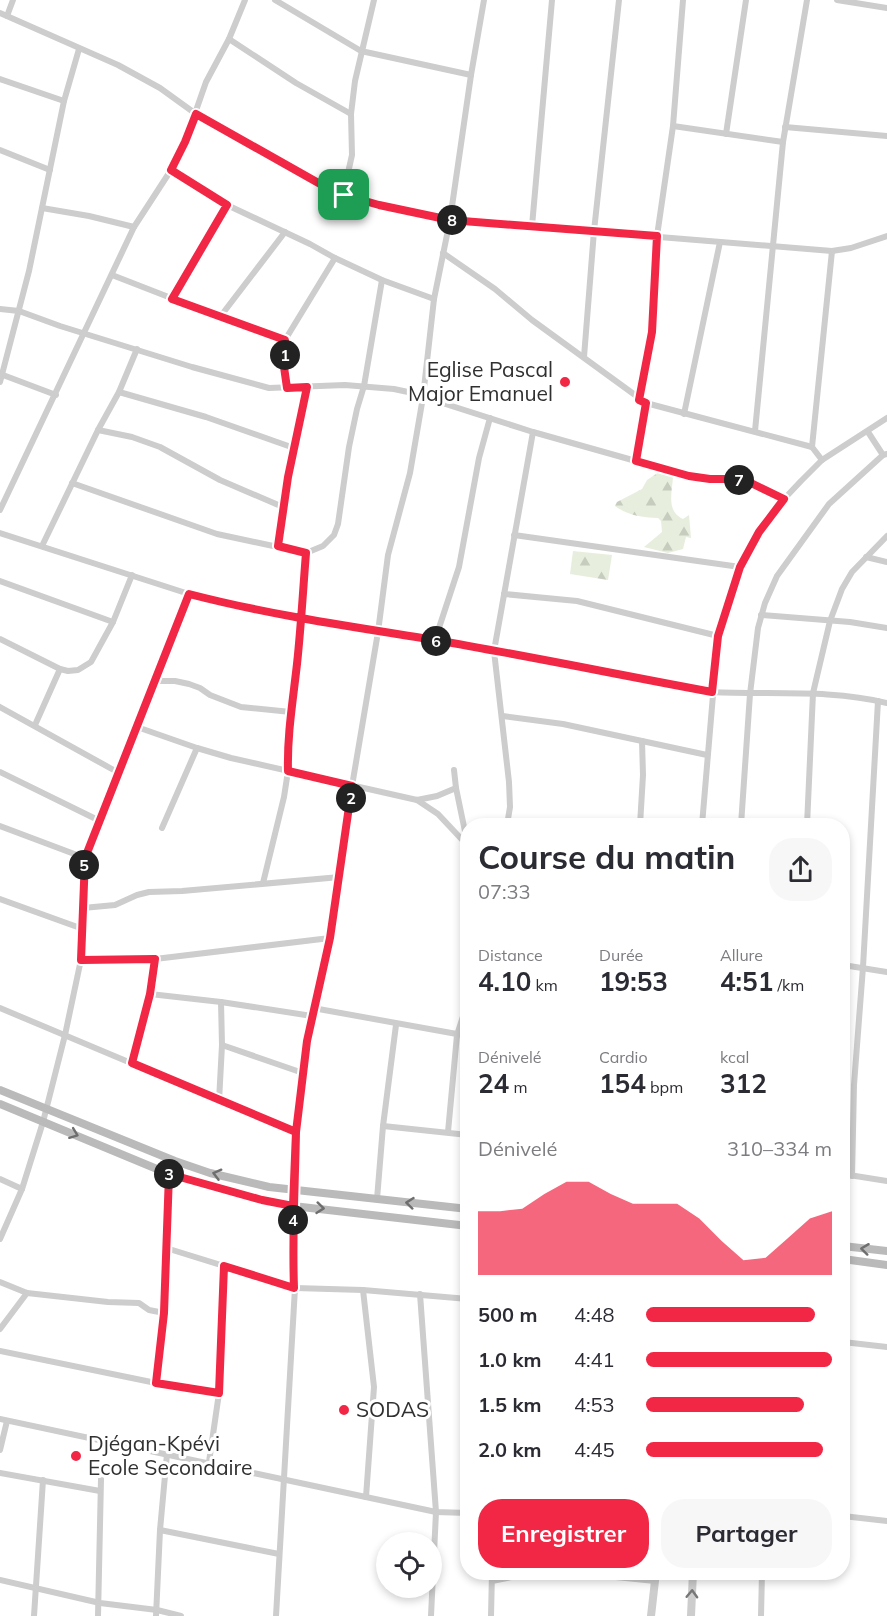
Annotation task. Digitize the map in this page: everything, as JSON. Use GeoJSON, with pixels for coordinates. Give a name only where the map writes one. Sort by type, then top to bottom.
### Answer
{"type":"FeatureCollection","features":[{"type":"Feature","properties":{"kind":"main road"},"geometry":{"type":"LineString","coordinates":[[0,1090],[175,1161],[231,1178],[294,1190],[460,1208]]}},
{"type":"Feature","properties":{"kind":"main road"},"geometry":{"type":"LineString","coordinates":[[0,1104],[169,1174],[262,1200],[293,1206],[460,1225]]}},
{"type":"Feature","properties":{"kind":"main road"},"geometry":{"type":"LineString","coordinates":[[850,1247],[887,1251]]}},
{"type":"Feature","properties":{"kind":"main road"},"geometry":{"type":"LineString","coordinates":[[850,1260],[887,1264]]}},
{"type":"Feature","properties":{"kind":"street"},"geometry":{"type":"LineString","coordinates":[[7,16],[13,0]]}},
{"type":"Feature","properties":{"kind":"street"},"geometry":{"type":"LineString","coordinates":[[0,510],[134,227],[171,170],[185,142],[206,82],[229,39],[245,0]]}},
{"type":"Feature","properties":{"kind":"street"},"geometry":{"type":"LineString","coordinates":[[275,0],[361,51],[471,75]]}},
{"type":"Feature","properties":{"kind":"street"},"geometry":{"type":"LineString","coordinates":[[344,195],[352,155],[351,114],[361,51],[374,0]]}},
{"type":"Feature","properties":{"kind":"street"},"geometry":{"type":"LineString","coordinates":[[276,1616],[294,1288],[293,1206],[296,1132],[303,1073],[312,1012],[330,938],[388,555],[410,473],[423,397],[434,299],[450,220],[484,0]]}},
{"type":"Feature","properties":{"kind":"street"},"geometry":{"type":"LineString","coordinates":[[532,226],[552,0]]}},
{"type":"Feature","properties":{"kind":"street"},"geometry":{"type":"LineString","coordinates":[[584,357],[594,231],[620,0]]}},
{"type":"Feature","properties":{"kind":"street"},"geometry":{"type":"LineString","coordinates":[[639,400],[652,332],[657,236],[673,126],[683,0]]}},
{"type":"Feature","properties":{"kind":"street"},"geometry":{"type":"LineString","coordinates":[[726,134],[746,0]]}},
{"type":"Feature","properties":{"kind":"street"},"geometry":{"type":"LineString","coordinates":[[755,431],[783,142],[807,0]]}},
{"type":"Feature","properties":{"kind":"street"},"geometry":{"type":"LineString","coordinates":[[837,0],[887,8]]}},
{"type":"Feature","properties":{"kind":"street"},"geometry":{"type":"LineString","coordinates":[[0,14],[118,65],[160,88],[196,114],[322,185],[344,195],[379,205],[450,220],[832,251],[862,245],[887,236]]}},
{"type":"Feature","properties":{"kind":"street"},"geometry":{"type":"LineString","coordinates":[[229,39],[296,83],[351,114]]}},
{"type":"Feature","properties":{"kind":"street"},"geometry":{"type":"LineString","coordinates":[[56,395],[1,378],[29,271],[64,101],[79,49]]}},
{"type":"Feature","properties":{"kind":"street"},"geometry":{"type":"LineString","coordinates":[[0,79],[64,101]]}},
{"type":"Feature","properties":{"kind":"street"},"geometry":{"type":"LineString","coordinates":[[673,126],[783,142]]}},
{"type":"Feature","properties":{"kind":"street"},"geometry":{"type":"LineString","coordinates":[[785,127],[887,136]]}},
{"type":"Feature","properties":{"kind":"street"},"geometry":{"type":"LineString","coordinates":[[0,150],[50,170]]}},
{"type":"Feature","properties":{"kind":"street"},"geometry":{"type":"LineString","coordinates":[[171,170],[227,205],[335,258],[382,280],[434,299]]}},
{"type":"Feature","properties":{"kind":"street"},"geometry":{"type":"LineString","coordinates":[[172,299],[227,205]]}},
{"type":"Feature","properties":{"kind":"street"},"geometry":{"type":"LineString","coordinates":[[42,208],[134,227]]}},
{"type":"Feature","properties":{"kind":"street"},"geometry":{"type":"LineString","coordinates":[[220,317],[285,232]]}},
{"type":"Feature","properties":{"kind":"street"},"geometry":{"type":"LineString","coordinates":[[684,414],[720,242]]}},
{"type":"Feature","properties":{"kind":"street"},"geometry":{"type":"LineString","coordinates":[[812,447],[832,251]]}},
{"type":"Feature","properties":{"kind":"street"},"geometry":{"type":"LineString","coordinates":[[443,253],[639,400],[812,447],[822,460]]}},
{"type":"Feature","properties":{"kind":"street"},"geometry":{"type":"LineString","coordinates":[[287,388],[284,367],[285,340],[335,258]]}},
{"type":"Feature","properties":{"kind":"street"},"geometry":{"type":"LineString","coordinates":[[112,275],[285,340]]}},
{"type":"Feature","properties":{"kind":"street"},"geometry":{"type":"LineString","coordinates":[[72,483],[217,534],[248,542],[306,553],[323,546],[334,536],[338,524],[349,447],[364,386],[382,280]]}},
{"type":"Feature","properties":{"kind":"street"},"geometry":{"type":"LineString","coordinates":[[0,309],[19,311],[269,388],[364,386],[394,389],[533,432],[689,476],[731,479],[753,484],[784,499]]}},
{"type":"Feature","properties":{"kind":"street"},"geometry":{"type":"LineString","coordinates":[[42,546],[119,392],[137,349]]}},
{"type":"Feature","properties":{"kind":"street"},"geometry":{"type":"LineString","coordinates":[[278,546],[283,507],[307,387]]}},
{"type":"Feature","properties":{"kind":"street"},"geometry":{"type":"LineString","coordinates":[[119,392],[206,417],[294,448]]}},
{"type":"Feature","properties":{"kind":"street"},"geometry":{"type":"LineString","coordinates":[[636,461],[646,403]]}},
{"type":"Feature","properties":{"kind":"street"},"geometry":{"type":"LineString","coordinates":[[702,818],[718,636],[740,567],[759,532],[784,499],[822,460],[841,446],[868,432],[887,417]]}},
{"type":"Feature","properties":{"kind":"street"},"geometry":{"type":"LineString","coordinates":[[435,640],[459,567],[479,458],[490,418]]}},
{"type":"Feature","properties":{"kind":"street"},"geometry":{"type":"LineString","coordinates":[[98,430],[132,437],[160,447],[220,480],[283,507]]}},
{"type":"Feature","properties":{"kind":"street"},"geometry":{"type":"LineString","coordinates":[[508,818],[509,782],[494,651],[533,432]]}},
{"type":"Feature","properties":{"kind":"street"},"geometry":{"type":"LineString","coordinates":[[741,818],[750,694],[761,615],[777,576],[829,504],[885,455],[868,432]]}},
{"type":"Feature","properties":{"kind":"street"},"geometry":{"type":"LineString","coordinates":[[0,483],[9,487]]}},
{"type":"Feature","properties":{"kind":"street"},"geometry":{"type":"LineString","coordinates":[[0,533],[189,594],[378,632],[435,640],[712,692],[813,693],[887,703]]}},
{"type":"Feature","properties":{"kind":"street"},"geometry":{"type":"LineString","coordinates":[[514,535],[719,562],[740,567]]}},
{"type":"Feature","properties":{"kind":"street"},"geometry":{"type":"LineString","coordinates":[[807,818],[813,693],[830,621],[852,572],[887,536]]}},
{"type":"Feature","properties":{"kind":"street"},"geometry":{"type":"LineString","coordinates":[[263,883],[288,771],[291,712],[306,553]]}},
{"type":"Feature","properties":{"kind":"street"},"geometry":{"type":"LineString","coordinates":[[866,557],[887,562]]}},
{"type":"Feature","properties":{"kind":"street"},"geometry":{"type":"LineString","coordinates":[[0,639],[60,669],[78,670],[92,662],[113,622],[132,575]]}},
{"type":"Feature","properties":{"kind":"street"},"geometry":{"type":"LineString","coordinates":[[0,581],[113,622]]}},
{"type":"Feature","properties":{"kind":"street"},"geometry":{"type":"LineString","coordinates":[[0,1239],[22,1189],[47,1109],[65,1035],[81,960],[85,858],[189,594]]}},
{"type":"Feature","properties":{"kind":"street"},"geometry":{"type":"LineString","coordinates":[[504,594],[577,601],[718,636]]}},
{"type":"Feature","properties":{"kind":"street"},"geometry":{"type":"LineString","coordinates":[[761,615],[850,622],[887,628]]}},
{"type":"Feature","properties":{"kind":"street"},"geometry":{"type":"LineString","coordinates":[[34,725],[60,669]]}},
{"type":"Feature","properties":{"kind":"street"},"geometry":{"type":"LineString","coordinates":[[156,681],[189,684],[241,707],[291,712]]}},
{"type":"Feature","properties":{"kind":"street"},"geometry":{"type":"LineString","coordinates":[[878,701],[854,1085],[852,1176],[887,1181]]}},
{"type":"Feature","properties":{"kind":"street"},"geometry":{"type":"LineString","coordinates":[[0,707],[119,773]]}},
{"type":"Feature","properties":{"kind":"street"},"geometry":{"type":"LineString","coordinates":[[503,716],[563,724],[707,755]]}},
{"type":"Feature","properties":{"kind":"street"},"geometry":{"type":"LineString","coordinates":[[137,727],[197,748],[417,800],[438,814],[460,837]]}},
{"type":"Feature","properties":{"kind":"street"},"geometry":{"type":"LineString","coordinates":[[640,818],[642,741]]}},
{"type":"Feature","properties":{"kind":"street"},"geometry":{"type":"LineString","coordinates":[[162,828],[197,748]]}},
{"type":"Feature","properties":{"kind":"street"},"geometry":{"type":"LineString","coordinates":[[454,770],[462,818]]}},
{"type":"Feature","properties":{"kind":"street"},"geometry":{"type":"LineString","coordinates":[[0,771],[100,821]]}},
{"type":"Feature","properties":{"kind":"street"},"geometry":{"type":"LineString","coordinates":[[417,800],[438,796],[456,788]]}},
{"type":"Feature","properties":{"kind":"street"},"geometry":{"type":"LineString","coordinates":[[0,826],[85,858]]}},
{"type":"Feature","properties":{"kind":"street"},"geometry":{"type":"LineString","coordinates":[[83,908],[115,905],[149,892],[340,877]]}},
{"type":"Feature","properties":{"kind":"street"},"geometry":{"type":"LineString","coordinates":[[0,900],[83,929]]}},
{"type":"Feature","properties":{"kind":"street"},"geometry":{"type":"LineString","coordinates":[[81,960],[155,959],[330,938]]}},
{"type":"Feature","properties":{"kind":"street"},"geometry":{"type":"LineString","coordinates":[[132,1063],[150,994],[155,959]]}},
{"type":"Feature","properties":{"kind":"street"},"geometry":{"type":"LineString","coordinates":[[850,965],[887,972]]}},
{"type":"Feature","properties":{"kind":"street"},"geometry":{"type":"LineString","coordinates":[[150,994],[312,1012],[458,1035]]}},
{"type":"Feature","properties":{"kind":"street"},"geometry":{"type":"LineString","coordinates":[[219,1101],[222,1045],[221,1002]]}},
{"type":"Feature","properties":{"kind":"street"},"geometry":{"type":"LineString","coordinates":[[0,1008],[296,1132]]}},
{"type":"Feature","properties":{"kind":"street"},"geometry":{"type":"LineString","coordinates":[[376,1199],[396,1025]]}},
{"type":"Feature","properties":{"kind":"street"},"geometry":{"type":"LineString","coordinates":[[448,1132],[460,1028]]}},
{"type":"Feature","properties":{"kind":"street"},"geometry":{"type":"LineString","coordinates":[[222,1045],[303,1073]]}},
{"type":"Feature","properties":{"kind":"street"},"geometry":{"type":"LineString","coordinates":[[383,1126],[460,1134]]}},
{"type":"Feature","properties":{"kind":"street"},"geometry":{"type":"LineString","coordinates":[[156,1383],[164,1313],[169,1174]]}},
{"type":"Feature","properties":{"kind":"street"},"geometry":{"type":"LineString","coordinates":[[0,1179],[22,1189]]}},
{"type":"Feature","properties":{"kind":"street"},"geometry":{"type":"LineString","coordinates":[[166,1248],[294,1288],[363,1290],[460,1298]]}},
{"type":"Feature","properties":{"kind":"street"},"geometry":{"type":"LineString","coordinates":[[209,1462],[219,1393],[224,1266]]}},
{"type":"Feature","properties":{"kind":"street"},"geometry":{"type":"LineString","coordinates":[[0,1282],[27,1293],[139,1303],[149,1310],[164,1313]]}},
{"type":"Feature","properties":{"kind":"street"},"geometry":{"type":"LineString","coordinates":[[363,1290],[374,1387],[366,1497]]}},
{"type":"Feature","properties":{"kind":"street"},"geometry":{"type":"LineString","coordinates":[[0,1329],[27,1293]]}},
{"type":"Feature","properties":{"kind":"street"},"geometry":{"type":"LineString","coordinates":[[420,1294],[436,1512],[431,1616]]}},
{"type":"Feature","properties":{"kind":"street"},"geometry":{"type":"LineString","coordinates":[[850,1343],[887,1347]]}},
{"type":"Feature","properties":{"kind":"street"},"geometry":{"type":"LineString","coordinates":[[0,1351],[156,1383],[219,1393]]}},
{"type":"Feature","properties":{"kind":"street"},"geometry":{"type":"LineString","coordinates":[[0,1450],[4,1420],[436,1512],[460,1513]]}},
{"type":"Feature","properties":{"kind":"street"},"geometry":{"type":"LineString","coordinates":[[157,1613],[160,1530],[167,1454]]}},
{"type":"Feature","properties":{"kind":"street"},"geometry":{"type":"LineString","coordinates":[[0,1473],[100,1491]]}},
{"type":"Feature","properties":{"kind":"street"},"geometry":{"type":"LineString","coordinates":[[99,1616],[101,1479]]}},
{"type":"Feature","properties":{"kind":"street"},"geometry":{"type":"LineString","coordinates":[[34,1616],[43,1480]]}},
{"type":"Feature","properties":{"kind":"street"},"geometry":{"type":"LineString","coordinates":[[850,1517],[887,1521]]}},
{"type":"Feature","properties":{"kind":"street"},"geometry":{"type":"LineString","coordinates":[[160,1530],[279,1554]]}},
{"type":"Feature","properties":{"kind":"street"},"geometry":{"type":"LineString","coordinates":[[0,1580],[100,1603],[181,1616]]}},
{"type":"Feature","properties":{"kind":"street"},"geometry":{"type":"LineString","coordinates":[[491,1616],[492,1581],[497,1580]]}},
{"type":"Feature","properties":{"kind":"street"},"geometry":{"type":"LineString","coordinates":[[645,1580],[655,1581],[651,1616]]}},
{"type":"Feature","properties":{"kind":"street"},"geometry":{"type":"LineString","coordinates":[[691,1616],[693,1580]]}},
{"type":"Feature","properties":{"kind":"street"},"geometry":{"type":"LineString","coordinates":[[761,1616],[762,1580]]}},
{"type":"Feature","properties":{"kind":"green space"},"geometry":{"type":"Polygon","coordinates":[[[659,472],[673,477],[671,501],[674,511],[683,519],[689,515],[691,538],[686,537],[683,549],[668,553],[644,547],[662,532],[661,521],[658,518],[635,515],[615,506],[617,502],[642,489],[647,480],[659,472]]]}},
{"type":"Feature","properties":{"kind":"green space"},"geometry":{"type":"Polygon","coordinates":[[[573,551],[612,555],[608,580],[570,574],[573,551]]]}},
{"type":"Feature","properties":{"kind":"place","name":"Eglise Pascal Major Emanuel"},"geometry":{"type":"Point","coordinates":[565,382]}},
{"type":"Feature","properties":{"kind":"place","name":"SODAS"},"geometry":{"type":"Point","coordinates":[344,1410]}},
{"type":"Feature","properties":{"kind":"place","name":"Djégan-Kpévi Ecole Secondaire"},"geometry":{"type":"Point","coordinates":[76,1456]}},
{"type":"Feature","properties":{"kind":"route"},"geometry":{"type":"LineString","coordinates":[[344,195],[196,114],[171,170],[227,205],[196,254],[172,299],[285,340],[284,367],[287,388],[307,387],[288,477],[278,546],[306,553],[301,617],[297,664],[291,712],[288,771],[352,786],[336,905],[307,1041],[296,1132],[293,1206],[262,1200],[169,1174],[164,1313],[156,1383],[219,1393],[224,1266],[294,1288],[293,1206],[294,1190],[296,1132],[132,1063],[150,994],[155,959],[81,960],[85,858],[189,594],[227,603],[301,617],[378,632],[435,640],[712,692],[718,636],[740,567],[759,532],[784,499],[753,484],[731,479],[689,476],[636,461],[646,403],[639,400],[652,332],[657,236],[450,220],[344,195]]}}]}
